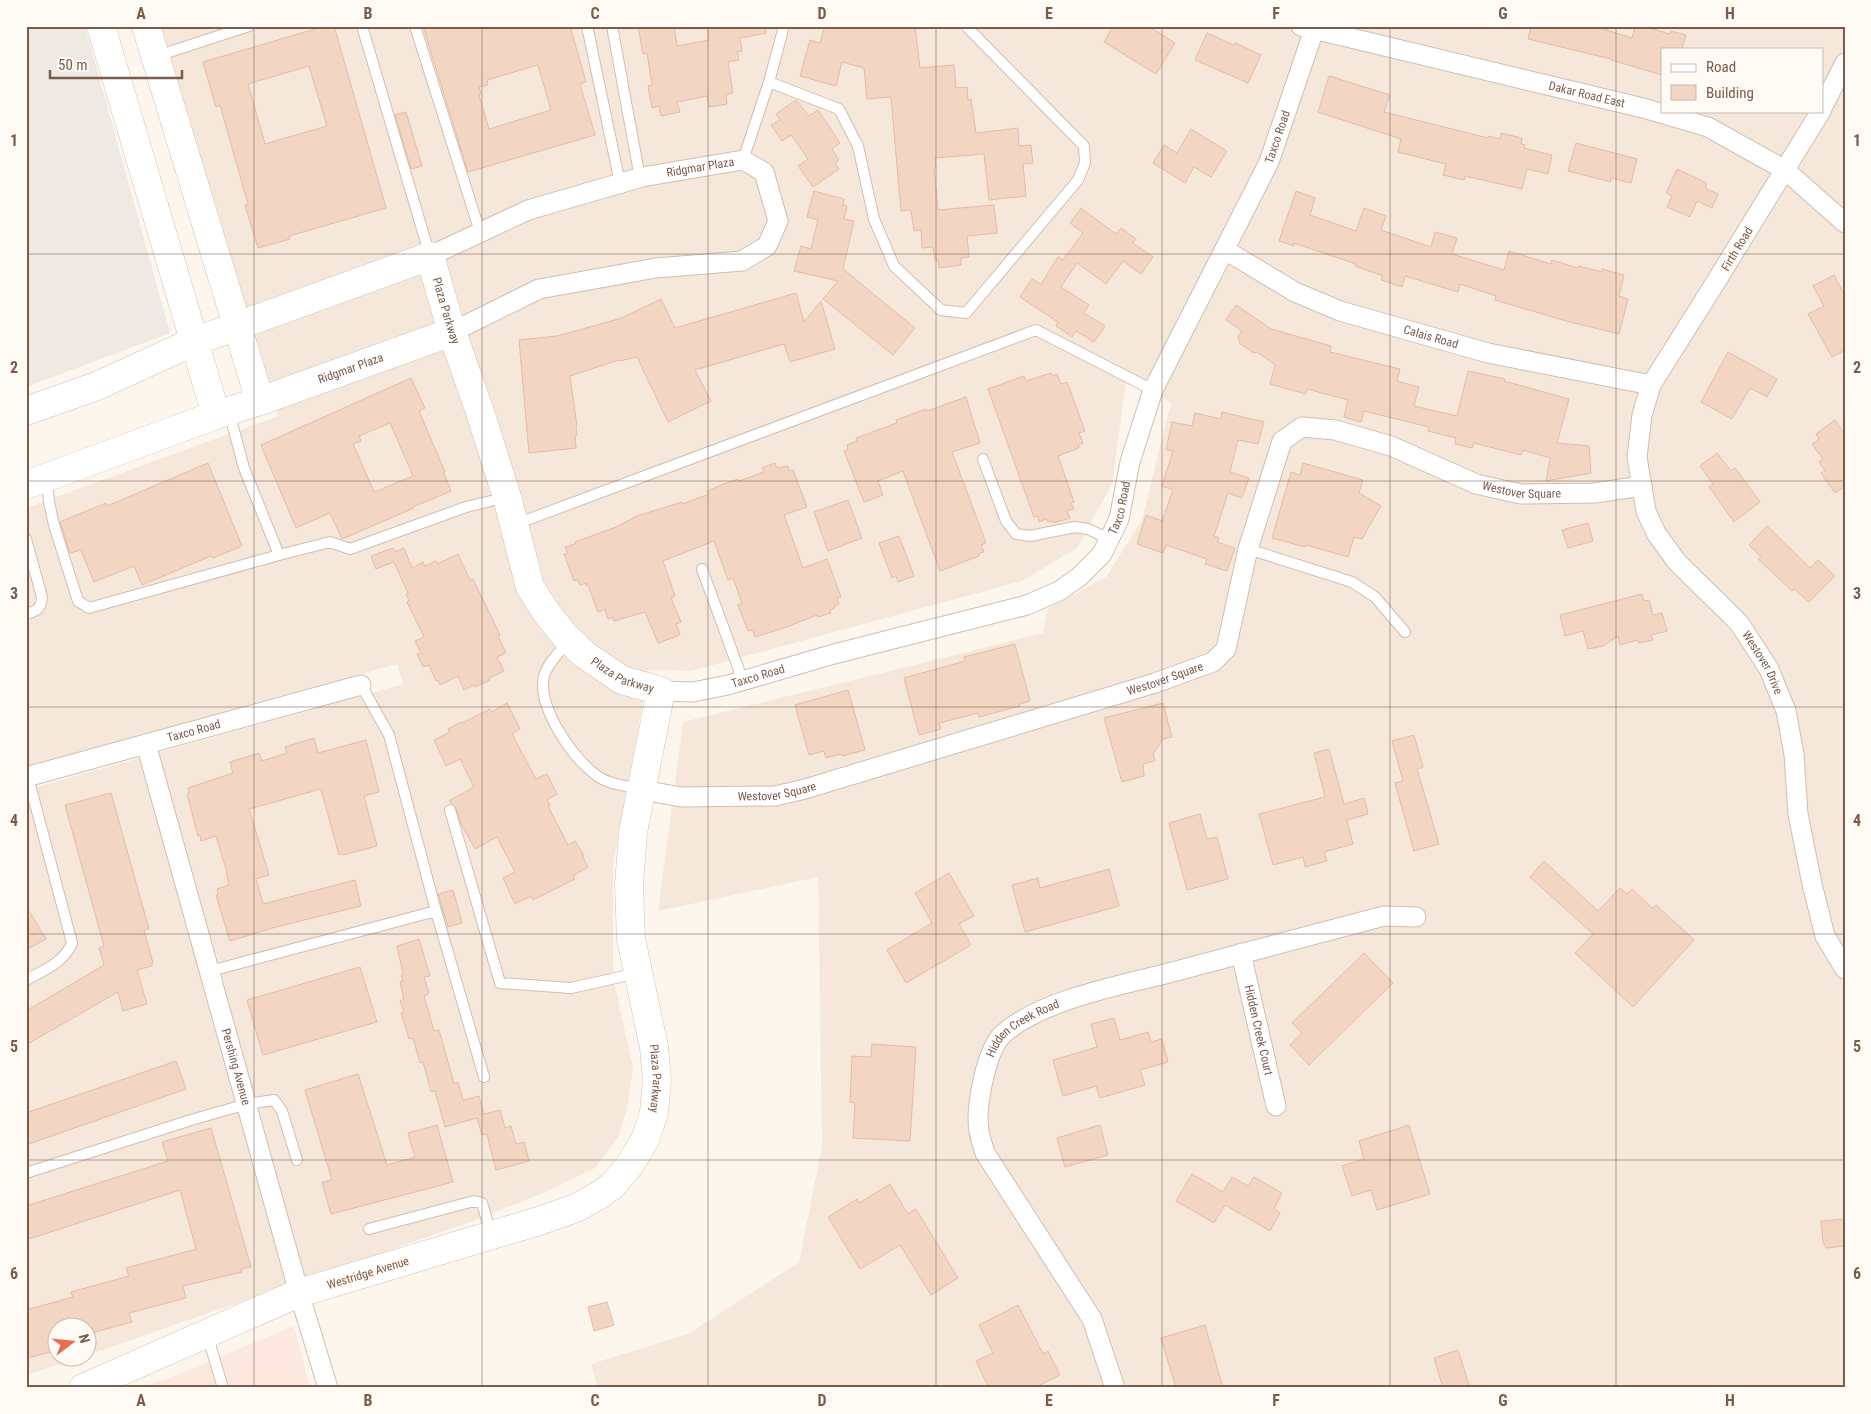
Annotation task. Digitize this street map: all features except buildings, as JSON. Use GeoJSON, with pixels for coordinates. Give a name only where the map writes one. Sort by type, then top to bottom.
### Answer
{"type":"FeatureCollection","features":[{"type":"Feature","properties":{"kind":"street"},"geometry":{"type":"LineString","coordinates":[[101,26],[193,342],[222,413]]}},
{"type":"Feature","properties":{"kind":"street"},"geometry":{"type":"LineString","coordinates":[[146,26],[260,401]]}},
{"type":"Feature","properties":{"kind":"street","name":"Dakar Road East"},"geometry":{"type":"LineString","coordinates":[[1307,28],[1643,108],[1708,127],[1785,170],[1845,222]]}},
{"type":"Feature","properties":{"kind":"street","name":"Taxco Road"},"geometry":{"type":"LineString","coordinates":[[661,691],[693,692],[742,681],[834,654],[1027,605],[1059,591],[1079,577],[1102,554],[1119,519],[1130,462],[1153,390],[1269,162],[1307,28]]}},
{"type":"Feature","properties":{"kind":"street"},"geometry":{"type":"LineString","coordinates":[[114,69],[156,56]]}},
{"type":"Feature","properties":{"kind":"street","name":"Firth Road"},"geometry":{"type":"LineString","coordinates":[[1824,104],[1845,63]]}},
{"type":"Feature","properties":{"kind":"street","name":"Firth Road"},"geometry":{"type":"LineString","coordinates":[[1651,385],[1820,112]]}},
{"type":"Feature","properties":{"kind":"street","name":"Ridgmar Plaza"},"geometry":{"type":"LineString","coordinates":[[26,411],[97,386],[193,342],[430,256],[528,210],[640,178],[743,160],[764,172],[778,221],[768,246],[742,260],[656,268],[539,289],[452,332],[222,413],[36,482]]}},
{"type":"Feature","properties":{"kind":"street","name":"Calais Road"},"geometry":{"type":"LineString","coordinates":[[1224,250],[1295,292],[1340,310],[1488,353],[1651,385]]}},
{"type":"Feature","properties":{"kind":"street","name":"Plaza Parkway"},"geometry":{"type":"LineString","coordinates":[[430,256],[452,332],[507,497],[530,587],[546,612],[570,641],[585,655],[622,680],[661,691],[632,832],[629,885],[631,939],[654,1047],[657,1080],[654,1113],[645,1140],[640,1148]]}},
{"type":"Feature","properties":{"kind":"street","name":"Westover Drive"},"geometry":{"type":"LineString","coordinates":[[1651,385],[1642,415],[1637,457],[1646,511],[1656,533],[1677,562],[1739,623],[1769,669],[1786,711],[1794,754],[1798,814],[1825,936],[1845,969]]}},
{"type":"Feature","properties":{"kind":"street","name":"Westover Square"},"geometry":{"type":"LineString","coordinates":[[642,790],[681,797],[774,796],[805,789],[1155,683],[1213,662],[1226,649],[1248,549],[1282,442],[1302,427],[1335,430],[1391,446],[1476,484],[1521,494],[1594,493],[1642,486]]}},
{"type":"Feature","properties":{"kind":"street","name":"Taxco Road"},"geometry":{"type":"LineString","coordinates":[[27,777],[362,685]]}},
{"type":"Feature","properties":{"kind":"street","name":"Pershing Avenue"},"geometry":{"type":"LineString","coordinates":[[146,744],[299,1294],[328,1388]]}},
{"type":"Feature","properties":{"kind":"street","name":"Hidden Creek Road"},"geometry":{"type":"LineString","coordinates":[[1115,1388],[1092,1319],[985,1153],[979,1131],[979,1098],[992,1049],[1002,1036],[1022,1020],[1045,1008],[1103,990],[1384,916],[1416,917]]}},
{"type":"Feature","properties":{"kind":"street","name":"Hidden Creek Court"},"geometry":{"type":"LineString","coordinates":[[1241,953],[1276,1106]]}},
{"type":"Feature","properties":{"kind":"street","name":"Westridge Avenue"},"geometry":{"type":"LineString","coordinates":[[84,1388],[299,1294],[576,1208],[613,1185],[640,1148]]}},
{"type":"Feature","properties":{"kind":"lane"},"geometry":{"type":"LineString","coordinates":[[156,56],[248,26]]}},
{"type":"Feature","properties":{"kind":"lane"},"geometry":{"type":"LineString","coordinates":[[362,26],[430,256]]}},
{"type":"Feature","properties":{"kind":"lane"},"geometry":{"type":"LineString","coordinates":[[415,26],[480,232]]}},
{"type":"Feature","properties":{"kind":"lane"},"geometry":{"type":"LineString","coordinates":[[588,26],[620,183]]}},
{"type":"Feature","properties":{"kind":"lane"},"geometry":{"type":"LineString","coordinates":[[612,26],[640,178]]}},
{"type":"Feature","properties":{"kind":"lane"},"geometry":{"type":"LineString","coordinates":[[743,160],[769,82],[784,26]]}},
{"type":"Feature","properties":{"kind":"lane"},"geometry":{"type":"LineString","coordinates":[[769,82],[839,110],[858,146],[874,220],[894,266],[941,310],[966,313],[1078,180],[1085,163],[1084,146],[966,26]]}},
{"type":"Feature","properties":{"kind":"lane"},"geometry":{"type":"LineString","coordinates":[[514,524],[1036,330],[1153,390]]}},
{"type":"Feature","properties":{"kind":"lane"},"geometry":{"type":"LineString","coordinates":[[222,413],[279,555]]}},
{"type":"Feature","properties":{"kind":"lane"},"geometry":{"type":"LineString","coordinates":[[983,459],[1006,521],[1016,534],[1030,536],[1075,528],[1088,529],[1109,539]]}},
{"type":"Feature","properties":{"kind":"lane"},"geometry":{"type":"LineString","coordinates":[[36,482],[48,502],[78,601],[89,608],[330,542],[350,549],[478,504],[507,497]]}},
{"type":"Feature","properties":{"kind":"lane"},"geometry":{"type":"LineString","coordinates":[[26,539],[42,597],[41,606],[36,611],[26,614]]}},
{"type":"Feature","properties":{"kind":"lane"},"geometry":{"type":"LineString","coordinates":[[1248,549],[1352,582],[1375,597],[1406,632]]}},
{"type":"Feature","properties":{"kind":"lane"},"geometry":{"type":"LineString","coordinates":[[702,569],[742,681]]}},
{"type":"Feature","properties":{"kind":"lane"},"geometry":{"type":"LineString","coordinates":[[570,641],[550,663],[545,675],[543,688],[548,707],[561,734],[580,760],[597,777],[618,785],[642,790]]}},
{"type":"Feature","properties":{"kind":"lane"},"geometry":{"type":"LineString","coordinates":[[362,685],[389,734],[436,911],[484,1077]]}},
{"type":"Feature","properties":{"kind":"lane"},"geometry":{"type":"LineString","coordinates":[[26,980],[59,961],[68,952],[72,943],[27,777]]}},
{"type":"Feature","properties":{"kind":"lane"},"geometry":{"type":"LineString","coordinates":[[450,810],[500,983],[570,988],[639,973]]}},
{"type":"Feature","properties":{"kind":"lane"},"geometry":{"type":"LineString","coordinates":[[210,971],[436,911]]}},
{"type":"Feature","properties":{"kind":"lane"},"geometry":{"type":"LineString","coordinates":[[26,1173],[191,1120],[247,1104],[274,1100],[282,1111],[296,1160]]}},
{"type":"Feature","properties":{"kind":"lane"},"geometry":{"type":"LineString","coordinates":[[369,1229],[474,1201],[482,1203],[491,1235]]}},
{"type":"Feature","properties":{"kind":"lane"},"geometry":{"type":"LineString","coordinates":[[207,1334],[223,1388]]}},
{"type":"Feature","properties":{"kind":"shaded area"},"geometry":{"type":"Polygon","coordinates":[[[26,26],[85,26],[170,333],[26,387],[26,26]]]}},
{"type":"Feature","properties":{"kind":"shaded area"},"geometry":{"type":"Polygon","coordinates":[[[160,26],[1845,26],[1845,1388],[598,1388],[591,1364],[688,1334],[799,1262],[822,1147],[818,877],[658,911],[683,722],[1043,633],[1048,609],[1106,577],[1142,520],[1171,403],[1127,374],[1112,484],[1077,548],[1022,581],[691,671],[649,670],[613,864],[613,976],[633,1068],[627,1109],[618,1137],[595,1168],[543,1193],[470,1222],[98,1352],[98,1316],[48,1316],[48,1366],[54,1366],[26,1375],[26,790],[403,684],[397,664],[26,767],[26,508],[278,416],[160,26]]]}},
{"type":"Feature","properties":{"kind":"shaded area"},"geometry":{"type":"Polygon","coordinates":[[[294,1326],[310,1388],[140,1388],[169,1378],[294,1326]]]}}]}
